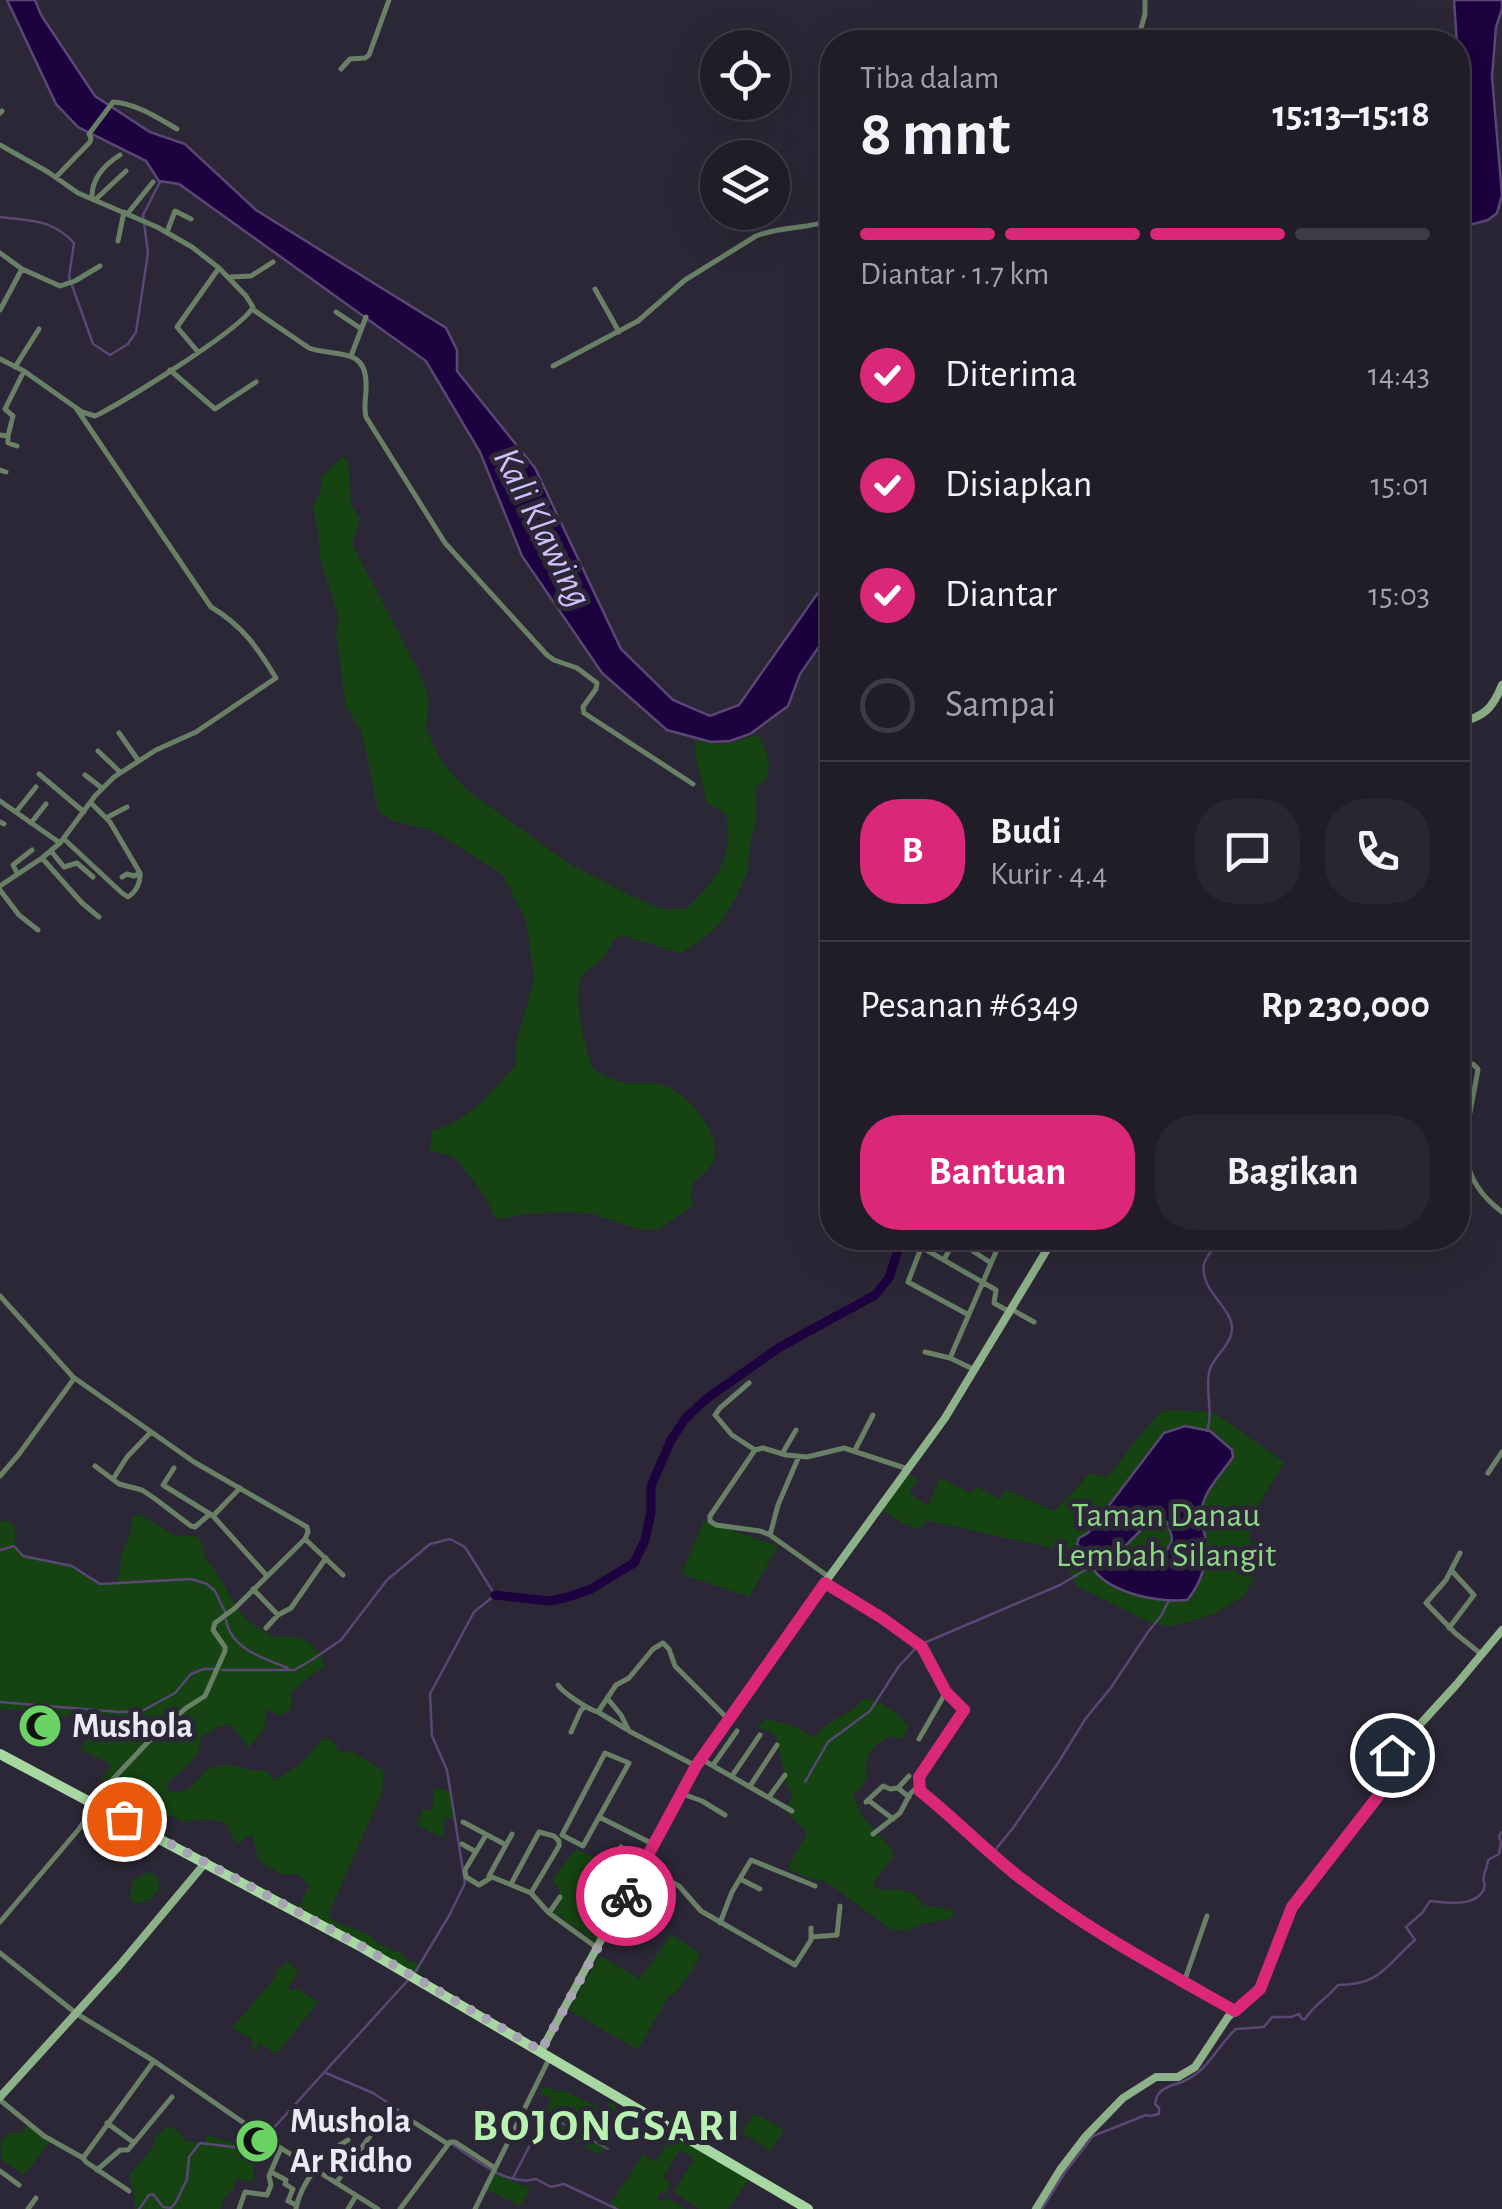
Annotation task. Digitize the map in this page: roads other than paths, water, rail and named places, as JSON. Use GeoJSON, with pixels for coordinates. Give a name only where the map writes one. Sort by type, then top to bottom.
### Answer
{"type":"FeatureCollection","features":[{"type":"Feature","properties":{"kind":"main road"},"geometry":{"type":"LineString","coordinates":[[0,1754],[358,1944],[808,2209]]}},
{"type":"Feature","properties":{"kind":"street"},"geometry":{"type":"LineString","coordinates":[[341,68],[350,59],[369,55],[388,0]]}},
{"type":"Feature","properties":{"kind":"street"},"geometry":{"type":"LineString","coordinates":[[1140,30],[1145,0]]}},
{"type":"Feature","properties":{"kind":"street"},"geometry":{"type":"LineString","coordinates":[[56,178],[90,142],[88,134],[111,103],[135,107],[177,129]]}},
{"type":"Feature","properties":{"kind":"street"},"geometry":{"type":"LineString","coordinates":[[0,145],[78,193],[167,232],[219,268],[246,296],[252,308],[308,348],[350,356],[361,364],[366,376],[366,417],[449,547],[547,655],[577,668],[596,683],[595,692],[583,707],[584,713],[693,784]]}},
{"type":"Feature","properties":{"kind":"street"},"geometry":{"type":"LineString","coordinates":[[94,200],[94,181],[120,155]]}},
{"type":"Feature","properties":{"kind":"street"},"geometry":{"type":"LineString","coordinates":[[94,200],[126,171]]}},
{"type":"Feature","properties":{"kind":"street"},"geometry":{"type":"LineString","coordinates":[[118,241],[126,213],[153,182]]}},
{"type":"Feature","properties":{"kind":"street"},"geometry":{"type":"LineString","coordinates":[[167,232],[174,211],[190,219]]}},
{"type":"Feature","properties":{"kind":"street"},"geometry":{"type":"LineString","coordinates":[[553,366],[638,321],[685,280],[749,240],[765,232],[820,223]]}},
{"type":"Feature","properties":{"kind":"street"},"geometry":{"type":"LineString","coordinates":[[0,253],[22,270],[53,285],[64,286],[100,266]]}},
{"type":"Feature","properties":{"kind":"street"},"geometry":{"type":"LineString","coordinates":[[227,276],[252,276],[273,262]]}},
{"type":"Feature","properties":{"kind":"street"},"geometry":{"type":"LineString","coordinates":[[198,352],[176,327],[219,268]]}},
{"type":"Feature","properties":{"kind":"street"},"geometry":{"type":"LineString","coordinates":[[0,310],[22,270]]}},
{"type":"Feature","properties":{"kind":"street"},"geometry":{"type":"LineString","coordinates":[[595,288],[618,332]]}},
{"type":"Feature","properties":{"kind":"street"},"geometry":{"type":"LineString","coordinates":[[0,360],[24,371],[76,408],[91,416],[98,415],[198,352],[252,308]]}},
{"type":"Feature","properties":{"kind":"street"},"geometry":{"type":"LineString","coordinates":[[336,312],[360,328]]}},
{"type":"Feature","properties":{"kind":"street"},"geometry":{"type":"LineString","coordinates":[[350,356],[366,317]]}},
{"type":"Feature","properties":{"kind":"street"},"geometry":{"type":"LineString","coordinates":[[15,367],[39,329]]}},
{"type":"Feature","properties":{"kind":"street"},"geometry":{"type":"LineString","coordinates":[[170,370],[215,410],[256,382]]}},
{"type":"Feature","properties":{"kind":"street"},"geometry":{"type":"LineString","coordinates":[[16,446],[8,443],[4,435],[13,415],[5,409],[24,371]]}},
{"type":"Feature","properties":{"kind":"street"},"geometry":{"type":"LineString","coordinates":[[38,930],[10,905],[0,888],[51,852],[102,788],[120,772],[196,732],[276,678],[234,621],[212,607],[76,408]]}},
{"type":"Feature","properties":{"kind":"street"},"geometry":{"type":"LineString","coordinates":[[1470,721],[1490,708],[1502,685]]}},
{"type":"Feature","properties":{"kind":"street"},"geometry":{"type":"LineString","coordinates":[[120,732],[138,760]]}},
{"type":"Feature","properties":{"kind":"street"},"geometry":{"type":"LineString","coordinates":[[98,751],[120,772]]}},
{"type":"Feature","properties":{"kind":"street"},"geometry":{"type":"LineString","coordinates":[[39,774],[84,812]]}},
{"type":"Feature","properties":{"kind":"street"},"geometry":{"type":"LineString","coordinates":[[85,775],[102,788]]}},
{"type":"Feature","properties":{"kind":"street"},"geometry":{"type":"LineString","coordinates":[[16,812],[36,787]]}},
{"type":"Feature","properties":{"kind":"street"},"geometry":{"type":"LineString","coordinates":[[0,802],[62,841],[127,897],[131,896],[140,873],[106,818],[90,803]]}},
{"type":"Feature","properties":{"kind":"street"},"geometry":{"type":"LineString","coordinates":[[31,823],[46,804]]}},
{"type":"Feature","properties":{"kind":"street"},"geometry":{"type":"LineString","coordinates":[[106,818],[126,806]]}},
{"type":"Feature","properties":{"kind":"street"},"geometry":{"type":"LineString","coordinates":[[17,873],[14,866],[32,850]]}},
{"type":"Feature","properties":{"kind":"street"},"geometry":{"type":"LineString","coordinates":[[51,852],[64,867],[77,863],[93,876]]}},
{"type":"Feature","properties":{"kind":"street"},"geometry":{"type":"LineString","coordinates":[[42,858],[99,917]]}},
{"type":"Feature","properties":{"kind":"street"},"geometry":{"type":"LineString","coordinates":[[122,878],[140,873]]}},
{"type":"Feature","properties":{"kind":"street"},"geometry":{"type":"LineString","coordinates":[[1470,1064],[1478,1069],[1470,1119]]}},
{"type":"Feature","properties":{"kind":"street"},"geometry":{"type":"LineString","coordinates":[[1470,1175],[1476,1188],[1502,1212]]}},
{"type":"Feature","properties":{"kind":"street"},"geometry":{"type":"LineString","coordinates":[[919,1250],[908,1282],[967,1314]]}},
{"type":"Feature","properties":{"kind":"street"},"geometry":{"type":"LineString","coordinates":[[926,1250],[996,1290],[994,1303],[1034,1322]]}},
{"type":"Feature","properties":{"kind":"street"},"geometry":{"type":"LineString","coordinates":[[944,1260],[949,1250]]}},
{"type":"Feature","properties":{"kind":"street"},"geometry":{"type":"LineString","coordinates":[[972,1250],[991,1262]]}},
{"type":"Feature","properties":{"kind":"street"},"geometry":{"type":"LineString","coordinates":[[950,1358],[996,1250]]}},
{"type":"Feature","properties":{"kind":"street"},"geometry":{"type":"LineString","coordinates":[[474,2209],[598,1948],[698,1762],[945,1418],[1047,1250]]}},
{"type":"Feature","properties":{"kind":"street"},"geometry":{"type":"LineString","coordinates":[[0,1296],[74,1376],[194,1462],[307,1527],[308,1532],[305,1540],[214,1626],[225,1651],[205,1696],[150,1740],[114,1778],[97,1805],[0,1922]]}},
{"type":"Feature","properties":{"kind":"street"},"geometry":{"type":"LineString","coordinates":[[925,1352],[976,1370]]}},
{"type":"Feature","properties":{"kind":"street"},"geometry":{"type":"LineString","coordinates":[[0,1476],[74,1376]]}},
{"type":"Feature","properties":{"kind":"street"},"geometry":{"type":"LineString","coordinates":[[749,1382],[715,1415],[732,1435],[755,1450]]}},
{"type":"Feature","properties":{"kind":"street"},"geometry":{"type":"LineString","coordinates":[[855,1450],[873,1415]]}},
{"type":"Feature","properties":{"kind":"street"},"geometry":{"type":"LineString","coordinates":[[782,1454],[796,1430]]}},
{"type":"Feature","properties":{"kind":"street"},"geometry":{"type":"LineString","coordinates":[[113,1480],[127,1457],[151,1432]]}},
{"type":"Feature","properties":{"kind":"street"},"geometry":{"type":"LineString","coordinates":[[908,1469],[844,1448],[799,1456],[763,1448],[755,1450],[710,1521],[770,1535],[922,1647],[946,1692],[965,1712],[926,1764],[919,1777],[920,1791],[1022,1879],[1118,1945],[1235,2011]]}},
{"type":"Feature","properties":{"kind":"street"},"geometry":{"type":"LineString","coordinates":[[1488,1473],[1502,1452]]}},
{"type":"Feature","properties":{"kind":"street"},"geometry":{"type":"LineString","coordinates":[[770,1535],[799,1456]]}},
{"type":"Feature","properties":{"kind":"street"},"geometry":{"type":"LineString","coordinates":[[96,1466],[113,1480],[142,1490],[195,1527],[240,1488]]}},
{"type":"Feature","properties":{"kind":"street"},"geometry":{"type":"LineString","coordinates":[[174,1468],[164,1485],[212,1515],[267,1576]]}},
{"type":"Feature","properties":{"kind":"street"},"geometry":{"type":"LineString","coordinates":[[305,1540],[343,1576]]}},
{"type":"Feature","properties":{"kind":"street"},"geometry":{"type":"LineString","coordinates":[[1460,1553],[1446,1580],[1426,1603],[1481,1654]]}},
{"type":"Feature","properties":{"kind":"street"},"geometry":{"type":"LineString","coordinates":[[266,1628],[290,1608],[326,1558]]}},
{"type":"Feature","properties":{"kind":"street"},"geometry":{"type":"LineString","coordinates":[[1449,1628],[1474,1594],[1451,1570]]}},
{"type":"Feature","properties":{"kind":"street"},"geometry":{"type":"LineString","coordinates":[[253,1589],[278,1615]]}},
{"type":"Feature","properties":{"kind":"street"},"geometry":{"type":"LineString","coordinates":[[1036,2209],[1086,2136],[1123,2098],[1166,2072],[1178,2077],[1195,2067],[1222,2026],[1260,1989],[1292,1907],[1379,1795],[1392,1755],[1502,1630]]}},
{"type":"Feature","properties":{"kind":"street"},"geometry":{"type":"LineString","coordinates":[[598,1712],[616,1685],[629,1678],[663,1643],[675,1666],[728,1719]]}},
{"type":"Feature","properties":{"kind":"street"},"geometry":{"type":"LineString","coordinates":[[558,1685],[584,1707],[732,1776],[792,1812]]}},
{"type":"Feature","properties":{"kind":"street"},"geometry":{"type":"LineString","coordinates":[[919,1739],[946,1692]]}},
{"type":"Feature","properties":{"kind":"street"},"geometry":{"type":"LineString","coordinates":[[606,1698],[629,1731]]}},
{"type":"Feature","properties":{"kind":"street"},"geometry":{"type":"LineString","coordinates":[[571,1732],[584,1707]]}},
{"type":"Feature","properties":{"kind":"street"},"geometry":{"type":"LineString","coordinates":[[712,1766],[736,1731]]}},
{"type":"Feature","properties":{"kind":"street"},"geometry":{"type":"LineString","coordinates":[[732,1776],[760,1735]]}},
{"type":"Feature","properties":{"kind":"street"},"geometry":{"type":"LineString","coordinates":[[750,1786],[778,1745]]}},
{"type":"Feature","properties":{"kind":"street"},"geometry":{"type":"LineString","coordinates":[[605,1753],[629,1763],[600,1817],[583,1846],[562,1835],[605,1753]]}},
{"type":"Feature","properties":{"kind":"street"},"geometry":{"type":"LineString","coordinates":[[769,1797],[785,1776]]}},
{"type":"Feature","properties":{"kind":"street"},"geometry":{"type":"LineString","coordinates":[[893,1820],[866,1801],[883,1786],[898,1788],[909,1776]]}},
{"type":"Feature","properties":{"kind":"street"},"geometry":{"type":"LineString","coordinates":[[873,1834],[900,1813],[918,1786]]}},
{"type":"Feature","properties":{"kind":"street"},"geometry":{"type":"LineString","coordinates":[[898,1788],[909,1796]]}},
{"type":"Feature","properties":{"kind":"street"},"geometry":{"type":"LineString","coordinates":[[680,1793],[725,1815]]}},
{"type":"Feature","properties":{"kind":"street"},"geometry":{"type":"LineString","coordinates":[[600,1817],[652,1844]]}},
{"type":"Feature","properties":{"kind":"street"},"geometry":{"type":"LineString","coordinates":[[463,1822],[506,1845]]}},
{"type":"Feature","properties":{"kind":"street"},"geometry":{"type":"LineString","coordinates":[[510,1884],[538,1832],[554,1836],[558,1846],[531,1893]]}},
{"type":"Feature","properties":{"kind":"street"},"geometry":{"type":"LineString","coordinates":[[485,1884],[512,1834]]}},
{"type":"Feature","properties":{"kind":"street"},"geometry":{"type":"LineString","coordinates":[[486,1836],[464,1870],[466,1877],[478,1885],[492,1877],[531,1893],[549,1913],[598,1948]]}},
{"type":"Feature","properties":{"kind":"street"},"geometry":{"type":"LineString","coordinates":[[462,1844],[476,1852]]}},
{"type":"Feature","properties":{"kind":"street"},"geometry":{"type":"LineString","coordinates":[[621,1847],[679,1886],[701,1911],[795,1966],[811,1937],[810,1928]]}},
{"type":"Feature","properties":{"kind":"street"},"geometry":{"type":"LineString","coordinates":[[720,1923],[751,1860],[815,1886]]}},
{"type":"Feature","properties":{"kind":"street"},"geometry":{"type":"LineString","coordinates":[[129,2191],[44,2136],[0,2098],[206,1862]]}},
{"type":"Feature","properties":{"kind":"street"},"geometry":{"type":"LineString","coordinates":[[739,1878],[760,1889]]}},
{"type":"Feature","properties":{"kind":"street"},"geometry":{"type":"LineString","coordinates":[[549,1913],[560,1897]]}},
{"type":"Feature","properties":{"kind":"street"},"geometry":{"type":"LineString","coordinates":[[811,1937],[837,1935],[840,1906]]}},
{"type":"Feature","properties":{"kind":"street"},"geometry":{"type":"LineString","coordinates":[[1184,1982],[1207,1916]]}},
{"type":"Feature","properties":{"kind":"street"},"geometry":{"type":"LineString","coordinates":[[0,1954],[77,2014],[378,2209]]}},
{"type":"Feature","properties":{"kind":"street"},"geometry":{"type":"LineString","coordinates":[[83,2158],[154,2062]]}},
{"type":"Feature","properties":{"kind":"street"},"geometry":{"type":"LineString","coordinates":[[97,2170],[119,2150],[128,2150],[172,2097]]}},
{"type":"Feature","properties":{"kind":"street"},"geometry":{"type":"LineString","coordinates":[[336,2184],[389,2110],[449,2143],[455,2142],[494,2169]]}},
{"type":"Feature","properties":{"kind":"street"},"geometry":{"type":"LineString","coordinates":[[107,2123],[134,2142]]}},
{"type":"Feature","properties":{"kind":"street"},"geometry":{"type":"LineString","coordinates":[[271,2172],[295,2190],[288,2201],[296,2207],[316,2170],[336,2146],[348,2140]]}},
{"type":"Feature","properties":{"kind":"street"},"geometry":{"type":"LineString","coordinates":[[400,2209],[449,2143]]}},
{"type":"Feature","properties":{"kind":"street"},"geometry":{"type":"LineString","coordinates":[[238,2209],[245,2192],[267,2194],[281,2148]]}},
{"type":"Feature","properties":{"kind":"street"},"geometry":{"type":"LineString","coordinates":[[0,2170],[19,2185]]}},
{"type":"Feature","properties":{"kind":"street"},"geometry":{"type":"LineString","coordinates":[[348,2209],[356,2196]]}},
{"type":"Feature","properties":{"kind":"street"},"geometry":{"type":"LineString","coordinates":[[28,2209],[36,2198]]}},
{"type":"Feature","properties":{"kind":"water","name":"Kali Klawing"},"geometry":{"type":"Polygon","coordinates":[[[7,0],[35,0],[95,96],[150,132],[185,144],[256,210],[446,328],[457,350],[457,371],[535,468],[621,649],[673,700],[710,716],[739,705],[820,590],[820,645],[800,674],[788,706],[750,734],[730,741],[711,742],[667,730],[602,673],[522,556],[480,452],[426,361],[179,184],[159,181],[146,161],[78,127],[56,104],[7,0]]]}},
{"type":"Feature","properties":{"kind":"water"},"geometry":{"type":"Polygon","coordinates":[[[1454,0],[1502,0],[1492,77],[1502,195],[1497,213],[1470,225],[1470,30],[1456,30],[1454,0]]]}},
{"type":"Feature","properties":{"kind":"water"},"geometry":{"type":"Polygon","coordinates":[[[1185,1426],[1210,1431],[1232,1450],[1233,1457],[1202,1506],[1206,1561],[1187,1600],[1126,1592],[1100,1576],[1087,1552],[1082,1557],[1077,1551],[1081,1548],[1077,1544],[1079,1538],[1088,1533],[1164,1433],[1185,1426]],[[1164,1520],[1147,1524],[1118,1553],[1119,1559],[1143,1569],[1159,1562],[1172,1540],[1164,1520]]]}},
{"type":"Feature","properties":{"kind":"waterway"},"geometry":{"type":"LineString","coordinates":[[0,217],[49,225],[74,243],[69,277],[93,344],[110,355],[128,344],[136,332],[148,253],[143,215],[160,182]]}},
{"type":"Feature","properties":{"kind":"waterway"},"geometry":{"type":"LineString","coordinates":[[495,1595],[549,1601],[568,1597],[591,1589],[634,1563],[645,1540],[651,1486],[685,1419],[706,1399],[780,1347],[875,1295],[889,1278],[898,1250]]}},
{"type":"Feature","properties":{"kind":"waterway"},"geometry":{"type":"LineString","coordinates":[[1207,1431],[1210,1369],[1232,1328],[1231,1320],[1206,1282],[1204,1264],[1212,1250]]}},
{"type":"Feature","properties":{"kind":"waterway"},"geometry":{"type":"LineString","coordinates":[[222,1670],[294,1670],[341,1640],[387,1580],[430,1544],[450,1539],[465,1547],[495,1595],[474,1612],[430,1694],[432,1736],[447,1770],[465,1883],[414,1974]]}},
{"type":"Feature","properties":{"kind":"waterway"},"geometry":{"type":"LineString","coordinates":[[0,1550],[14,1546],[23,1556],[72,1566],[100,1584],[191,1579],[215,1591],[225,1612]]}},
{"type":"Feature","properties":{"kind":"waterway"},"geometry":{"type":"LineString","coordinates":[[924,1643],[1060,1585],[1092,1566]]}},
{"type":"Feature","properties":{"kind":"waterway"},"geometry":{"type":"LineString","coordinates":[[996,1849],[1169,1600]]}},
{"type":"Feature","properties":{"kind":"waterway"},"geometry":{"type":"LineString","coordinates":[[226,1620],[241,1645],[288,1668]]}},
{"type":"Feature","properties":{"kind":"waterway"},"geometry":{"type":"LineString","coordinates":[[805,1782],[828,1742],[870,1711],[899,1666],[916,1648]]}},
{"type":"Feature","properties":{"kind":"waterway"},"geometry":{"type":"LineString","coordinates":[[0,1702],[142,1711],[175,1693],[191,1674],[214,1669]]}},
{"type":"Feature","properties":{"kind":"waterway"},"geometry":{"type":"LineString","coordinates":[[1042,2209],[1093,2136],[1146,2115],[1159,2114],[1155,2104],[1158,2094],[1200,2071],[1236,2029],[1264,2027],[1272,2017],[1299,2014],[1305,2019],[1338,1985],[1364,1981],[1389,1965],[1415,1940],[1406,1927],[1430,1901],[1458,1903],[1478,1896],[1484,1889],[1488,1860],[1499,1854],[1502,1832]]}},
{"type":"Feature","properties":{"kind":"waterway"},"geometry":{"type":"LineString","coordinates":[[139,2209],[153,2194],[163,2207],[171,2208],[187,2179],[189,2157],[200,2143],[262,2148],[270,2132],[408,1980]]}},
{"type":"Feature","properties":{"kind":"waterway"},"geometry":{"type":"LineString","coordinates":[[326,2073],[373,2093],[399,2110]]}},
{"type":"Feature","properties":{"kind":"waterway"},"geometry":{"type":"LineString","coordinates":[[513,2178],[546,2114],[608,2149]]}},
{"type":"Feature","properties":{"kind":"waterway"},"geometry":{"type":"LineString","coordinates":[[452,2144],[503,2175],[536,2179],[551,2187],[564,2184],[617,2209]]}},
{"type":"Feature","properties":{"kind":"place","name":"Mushola"},"geometry":{"type":"Point","coordinates":[40,1726]}},
{"type":"Feature","properties":{"kind":"place","name":"Mushola Ar Ridho"},"geometry":{"type":"Point","coordinates":[257,2141]}},
{"type":"Feature","properties":{"kind":"district","name":"BOJONGSARI"},"geometry":{"type":"Point","coordinates":[607,2126]}},
{"type":"Feature","properties":{"kind":"park label","name":"Taman Danau Lembah Silangit"},"geometry":{"type":"Point","coordinates":[1166,1535]}}]}
